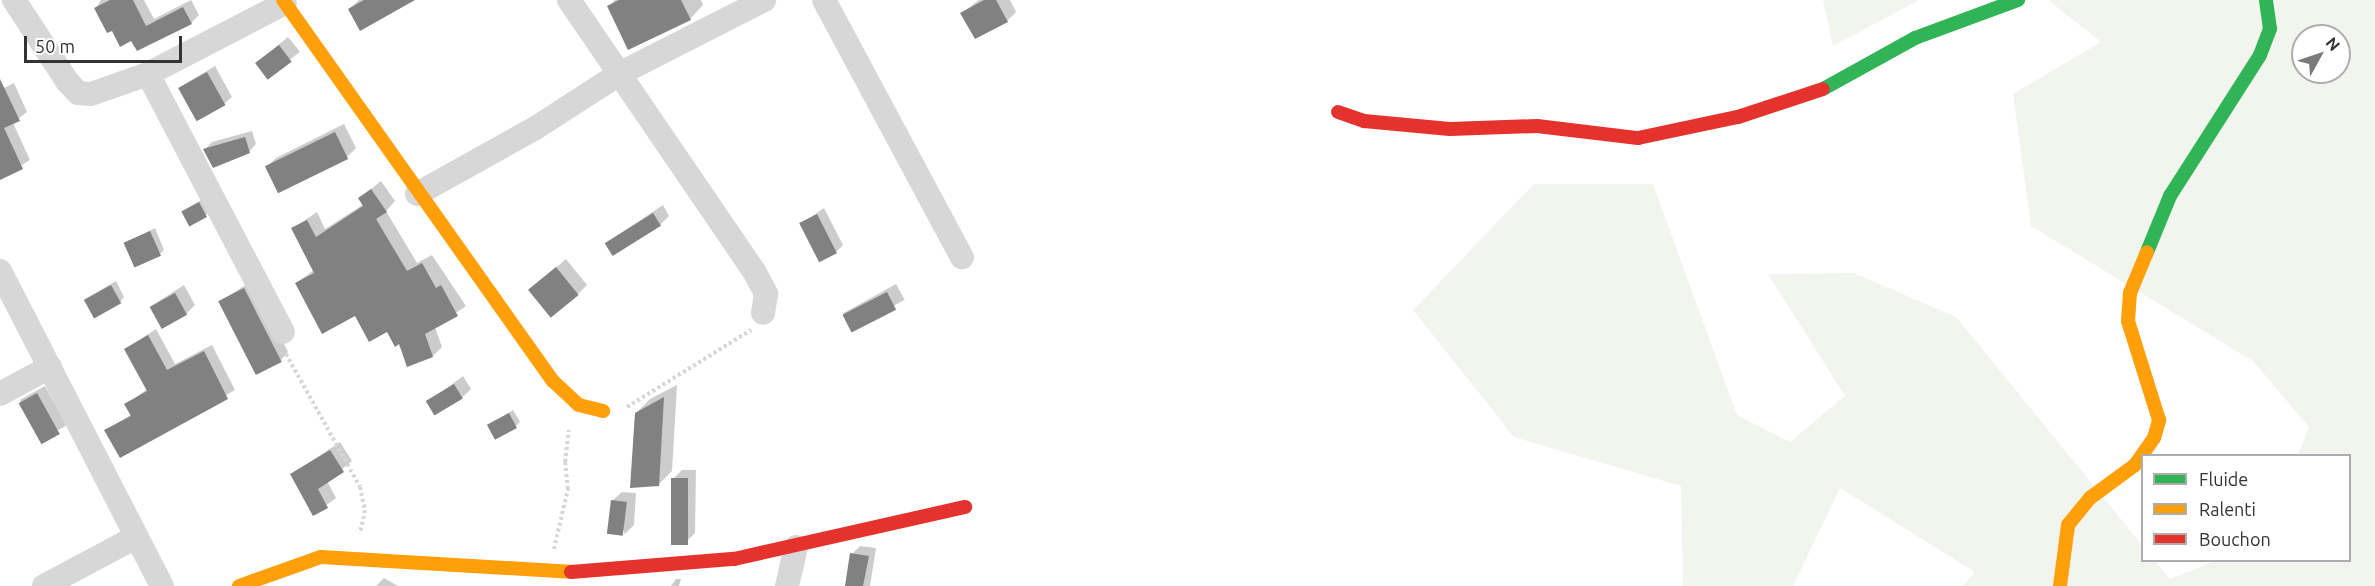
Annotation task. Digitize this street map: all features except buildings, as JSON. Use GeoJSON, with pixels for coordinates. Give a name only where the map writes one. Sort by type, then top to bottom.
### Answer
{"type":"FeatureCollection","features":[{"type":"Feature","properties":{"kind":"street"},"geometry":{"type":"LineString","coordinates":[[14,0],[78,93],[91,94],[148,74],[284,1],[417,194],[508,313],[562,393],[579,405],[603,411]]}},
{"type":"Feature","properties":{"kind":"street"},"geometry":{"type":"LineString","coordinates":[[569,0],[754,271],[766,294],[763,313]]}},
{"type":"Feature","properties":{"kind":"street"},"geometry":{"type":"LineString","coordinates":[[417,194],[534,129],[619,74],[764,0]]}},
{"type":"Feature","properties":{"kind":"street"},"geometry":{"type":"LineString","coordinates":[[824,0],[962,257]]}},
{"type":"Feature","properties":{"kind":"street"},"geometry":{"type":"LineString","coordinates":[[1338,112],[1364,121],[1428,127],[1537,126],[1638,138],[1738,117],[1813,94],[1915,38],[2018,0]]}},
{"type":"Feature","properties":{"kind":"street"},"geometry":{"type":"LineString","coordinates":[[2143,454],[2154,438],[2158,420],[2128,321],[2130,293],[2170,196],[2260,55],[2270,29],[2266,0]]}},
{"type":"Feature","properties":{"kind":"street"},"geometry":{"type":"LineString","coordinates":[[148,74],[283,332]]}},
{"type":"Feature","properties":{"kind":"street"},"geometry":{"type":"LineString","coordinates":[[0,271],[162,586]]}},
{"type":"Feature","properties":{"kind":"street"},"geometry":{"type":"LineString","coordinates":[[0,394],[50,367]]}},
{"type":"Feature","properties":{"kind":"street"},"geometry":{"type":"LineString","coordinates":[[2060,586],[2068,525],[2090,498],[2135,465],[2141,456]]}},
{"type":"Feature","properties":{"kind":"street"},"geometry":{"type":"LineString","coordinates":[[239,586],[321,557],[353,557],[554,579],[734,559],[796,548],[965,507]]}},
{"type":"Feature","properties":{"kind":"street"},"geometry":{"type":"LineString","coordinates":[[44,586],[136,537]]}},
{"type":"Feature","properties":{"kind":"street"},"geometry":{"type":"LineString","coordinates":[[788,586],[796,548]]}},
{"type":"Feature","properties":{"kind":"path"},"geometry":{"type":"LineString","coordinates":[[603,411],[621,410],[640,402],[753,328],[763,313]]}},
{"type":"Feature","properties":{"kind":"path"},"geometry":{"type":"LineString","coordinates":[[283,332],[284,351],[360,487],[365,510],[353,557]]}},
{"type":"Feature","properties":{"kind":"path"},"geometry":{"type":"LineString","coordinates":[[554,579],[555,534],[568,489],[565,462],[570,421],[562,393]]}},
{"type":"Feature","properties":{"kind":"shaded area"},"geometry":{"type":"Polygon","coordinates":[[[1823,0],[1919,0],[1833,46],[1823,0]]]}},
{"type":"Feature","properties":{"kind":"shaded area"},"geometry":{"type":"Polygon","coordinates":[[[2048,0],[2375,0],[2375,586],[1963,586],[1975,572],[1840,488],[1793,586],[1683,586],[1681,486],[1514,437],[1413,310],[1534,184],[1653,184],[1737,415],[1790,442],[1845,396],[1768,274],[1854,273],[1956,317],[2141,544],[2141,562],[2156,562],[2170,579],[2212,562],[2351,562],[2351,454],[2298,454],[2309,427],[2253,361],[2031,226],[2013,94],[2101,42],[2048,0]]]}},
{"type":"Feature","properties":{"kind":"traffic: fast"},"geometry":{"type":"LineString","coordinates":[[1823,89],[1915,38],[2018,0]]}},
{"type":"Feature","properties":{"kind":"traffic: fast"},"geometry":{"type":"LineString","coordinates":[[2147,252],[2170,196],[2260,55],[2270,29],[2266,0]]}},
{"type":"Feature","properties":{"kind":"traffic: slow"},"geometry":{"type":"LineString","coordinates":[[283,0],[553,381],[579,405],[603,411]]}},
{"type":"Feature","properties":{"kind":"traffic: slow"},"geometry":{"type":"LineString","coordinates":[[2143,454],[2154,438],[2159,420],[2128,321],[2130,293],[2147,252]]}},
{"type":"Feature","properties":{"kind":"traffic: slow"},"geometry":{"type":"LineString","coordinates":[[2060,586],[2068,525],[2090,498],[2135,465],[2141,456]]}},
{"type":"Feature","properties":{"kind":"traffic: slow"},"geometry":{"type":"LineString","coordinates":[[239,586],[321,557],[571,572]]}},
{"type":"Feature","properties":{"kind":"traffic: jam"},"geometry":{"type":"LineString","coordinates":[[1338,112],[1364,121],[1450,129],[1537,126],[1638,138],[1738,117],[1823,89]]}},
{"type":"Feature","properties":{"kind":"traffic: jam"},"geometry":{"type":"LineString","coordinates":[[571,572],[734,559],[965,507]]}}]}
